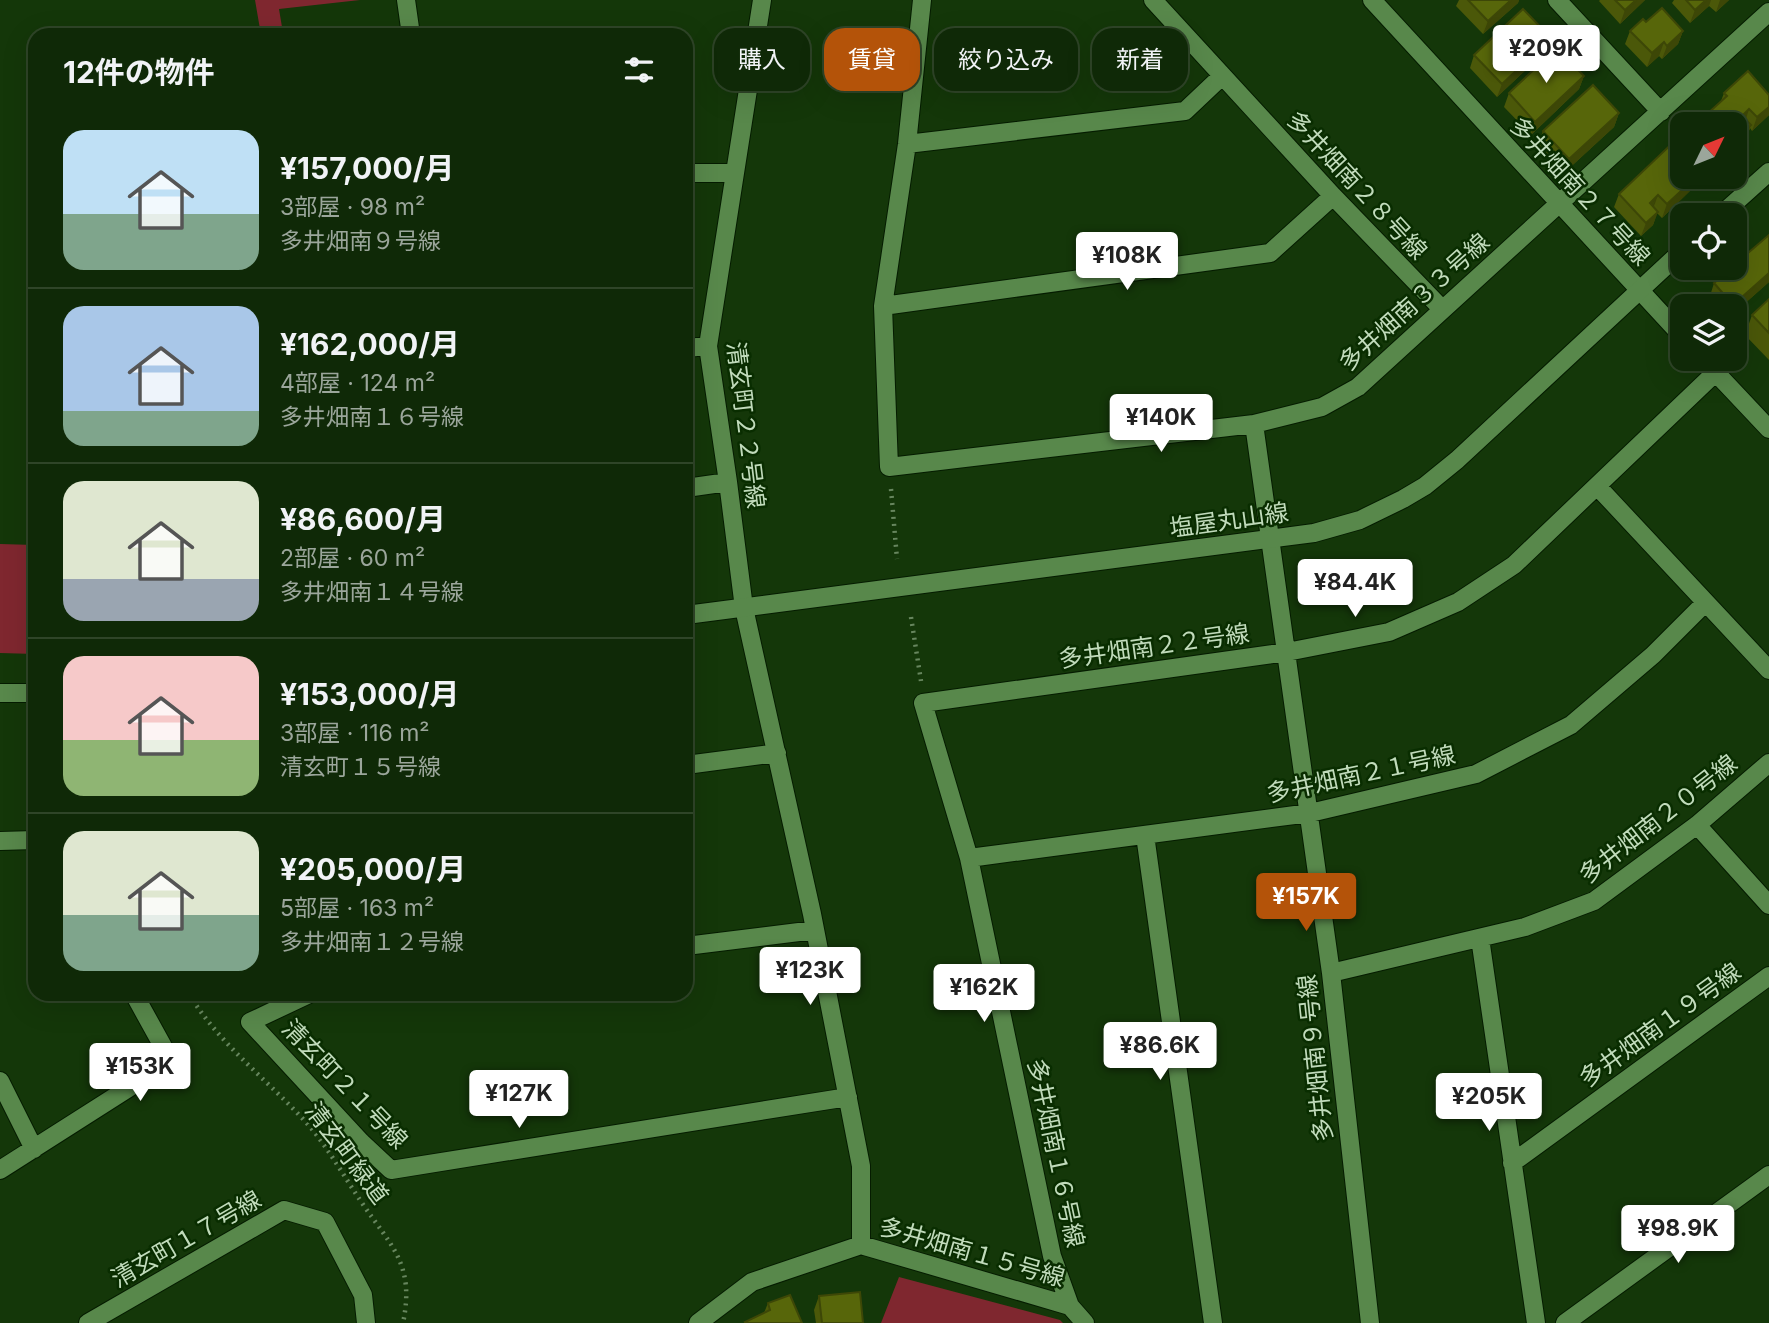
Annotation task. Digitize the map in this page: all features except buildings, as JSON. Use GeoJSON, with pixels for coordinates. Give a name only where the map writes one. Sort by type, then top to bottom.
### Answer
{"type":"FeatureCollection","features":[{"type":"Feature","properties":{"kind":"street"},"geometry":{"type":"LineString","coordinates":[[406,0],[410,28]]}},
{"type":"Feature","properties":{"kind":"street","name":"清玄町２２号線"},"geometry":{"type":"LineString","coordinates":[[762,0],[708,345],[744,608],[778,753],[861,1166],[861,1245]]}},
{"type":"Feature","properties":{"kind":"street"},"geometry":{"type":"LineString","coordinates":[[889,467],[883,306],[907,144],[922,0]]}},
{"type":"Feature","properties":{"kind":"street","name":"多井畑南２８号線"},"geometry":{"type":"LineString","coordinates":[[1153,0],[1333,196],[1442,309]]}},
{"type":"Feature","properties":{"kind":"street","name":"多井畑南２７号線"},"geometry":{"type":"LineString","coordinates":[[1372,0],[1670,324]]}},
{"type":"Feature","properties":{"kind":"street"},"geometry":{"type":"LineString","coordinates":[[1558,0],[1661,112]]}},
{"type":"Feature","properties":{"kind":"street","name":"多井畑南３３号線"},"geometry":{"type":"LineString","coordinates":[[889,467],[1254,424],[1322,407],[1358,387],[1560,206],[1769,12]]}},
{"type":"Feature","properties":{"kind":"street"},"geometry":{"type":"LineString","coordinates":[[907,144],[1185,111],[1222,76]]}},
{"type":"Feature","properties":{"kind":"street"},"geometry":{"type":"LineString","coordinates":[[1734,203],[1769,172]]}},
{"type":"Feature","properties":{"kind":"street"},"geometry":{"type":"LineString","coordinates":[[693,173],[735,173]]}},
{"type":"Feature","properties":{"kind":"street"},"geometry":{"type":"LineString","coordinates":[[883,306],[1270,253],[1333,196]]}},
{"type":"Feature","properties":{"kind":"street","name":"塩屋丸山線"},"geometry":{"type":"LineString","coordinates":[[693,614],[1314,533],[1360,520],[1425,486],[1457,460],[1670,262]]}},
{"type":"Feature","properties":{"kind":"street"},"geometry":{"type":"LineString","coordinates":[[693,347],[708,345]]}},
{"type":"Feature","properties":{"kind":"street","name":"多井畑南２２号線"},"geometry":{"type":"LineString","coordinates":[[924,702],[1287,652],[1388,632],[1458,601],[1514,565],[1597,486],[1703,371]]}},
{"type":"Feature","properties":{"kind":"street"},"geometry":{"type":"LineString","coordinates":[[1715,371],[1769,429]]}},
{"type":"Feature","properties":{"kind":"street","name":"多井畑南９号線"},"geometry":{"type":"LineString","coordinates":[[1254,424],[1331,973],[1370,1323]]}},
{"type":"Feature","properties":{"kind":"street"},"geometry":{"type":"LineString","coordinates":[[693,487],[728,482]]}},
{"type":"Feature","properties":{"kind":"street"},"geometry":{"type":"LineString","coordinates":[[1597,486],[1769,670]]}},
{"type":"Feature","properties":{"kind":"street","name":"多井畑南２１号線"},"geometry":{"type":"LineString","coordinates":[[970,858],[1310,813],[1476,774],[1571,725],[1653,655],[1705,603]]}},
{"type":"Feature","properties":{"kind":"street"},"geometry":{"type":"LineString","coordinates":[[0,693],[28,693]]}},
{"type":"Feature","properties":{"kind":"street","name":"多井畑南１６号線"},"geometry":{"type":"LineString","coordinates":[[924,702],[970,858],[1052,1256],[1070,1306],[1085,1323]]}},
{"type":"Feature","properties":{"kind":"street"},"geometry":{"type":"LineString","coordinates":[[693,764],[778,753]]}},
{"type":"Feature","properties":{"kind":"street","name":"多井畑南２０号線"},"geometry":{"type":"LineString","coordinates":[[1331,973],[1525,928],[1594,901],[1697,825],[1769,763]]}},
{"type":"Feature","properties":{"kind":"street"},"geometry":{"type":"LineString","coordinates":[[1697,825],[1769,905]]}},
{"type":"Feature","properties":{"kind":"street"},"geometry":{"type":"LineString","coordinates":[[1145,835],[1213,1323]]}},
{"type":"Feature","properties":{"kind":"street"},"geometry":{"type":"LineString","coordinates":[[0,841],[28,840]]}},
{"type":"Feature","properties":{"kind":"street"},"geometry":{"type":"LineString","coordinates":[[693,945],[815,930]]}},
{"type":"Feature","properties":{"kind":"street"},"geometry":{"type":"LineString","coordinates":[[1480,938],[1536,1323]]}},
{"type":"Feature","properties":{"kind":"street","name":"多井畑南１９号線"},"geometry":{"type":"LineString","coordinates":[[1512,1163],[1769,976]]}},
{"type":"Feature","properties":{"kind":"street"},"geometry":{"type":"LineString","coordinates":[[0,1170],[171,1061],[138,1001]]}},
{"type":"Feature","properties":{"kind":"street","name":"清玄町２１号線"},"geometry":{"type":"LineString","coordinates":[[294,1001],[250,1022],[361,1142],[391,1170],[848,1097]]}},
{"type":"Feature","properties":{"kind":"street"},"geometry":{"type":"LineString","coordinates":[[0,1081],[34,1149]]}},
{"type":"Feature","properties":{"kind":"street"},"geometry":{"type":"LineString","coordinates":[[1565,1323],[1769,1175]]}},
{"type":"Feature","properties":{"kind":"street","name":"清玄町１７号線"},"geometry":{"type":"LineString","coordinates":[[88,1323],[284,1210],[325,1222],[363,1295],[366,1323]]}},
{"type":"Feature","properties":{"kind":"street"},"geometry":{"type":"LineString","coordinates":[[698,1323],[752,1282],[861,1245]]}},
{"type":"Feature","properties":{"kind":"street","name":"多井畑南１５号線"},"geometry":{"type":"LineString","coordinates":[[861,1245],[1070,1306]]}},
{"type":"Feature","properties":{"kind":"path"},"geometry":{"type":"LineString","coordinates":[[889,467],[897,559]]}},
{"type":"Feature","properties":{"kind":"path"},"geometry":{"type":"LineString","coordinates":[[911,617],[924,702]]}},
{"type":"Feature","properties":{"kind":"path","name":"清玄町緑道"},"geometry":{"type":"LineString","coordinates":[[193,1001],[234,1052],[311,1128],[368,1212],[381,1226],[402,1268],[407,1290],[402,1323]]}},
{"type":"Feature","properties":{"kind":"shaded area"},"geometry":{"type":"Polygon","coordinates":[[[255,0],[360,0],[279,9],[282,28],[260,28],[255,0]]]}},
{"type":"Feature","properties":{"kind":"shaded area"},"geometry":{"type":"Polygon","coordinates":[[[0,544],[28,545],[28,654],[0,653],[0,544]]]}},
{"type":"Feature","properties":{"kind":"shaded area"},"geometry":{"type":"Polygon","coordinates":[[[899,1277],[1060,1320],[1063,1323],[881,1323],[899,1277]]]}}]}
